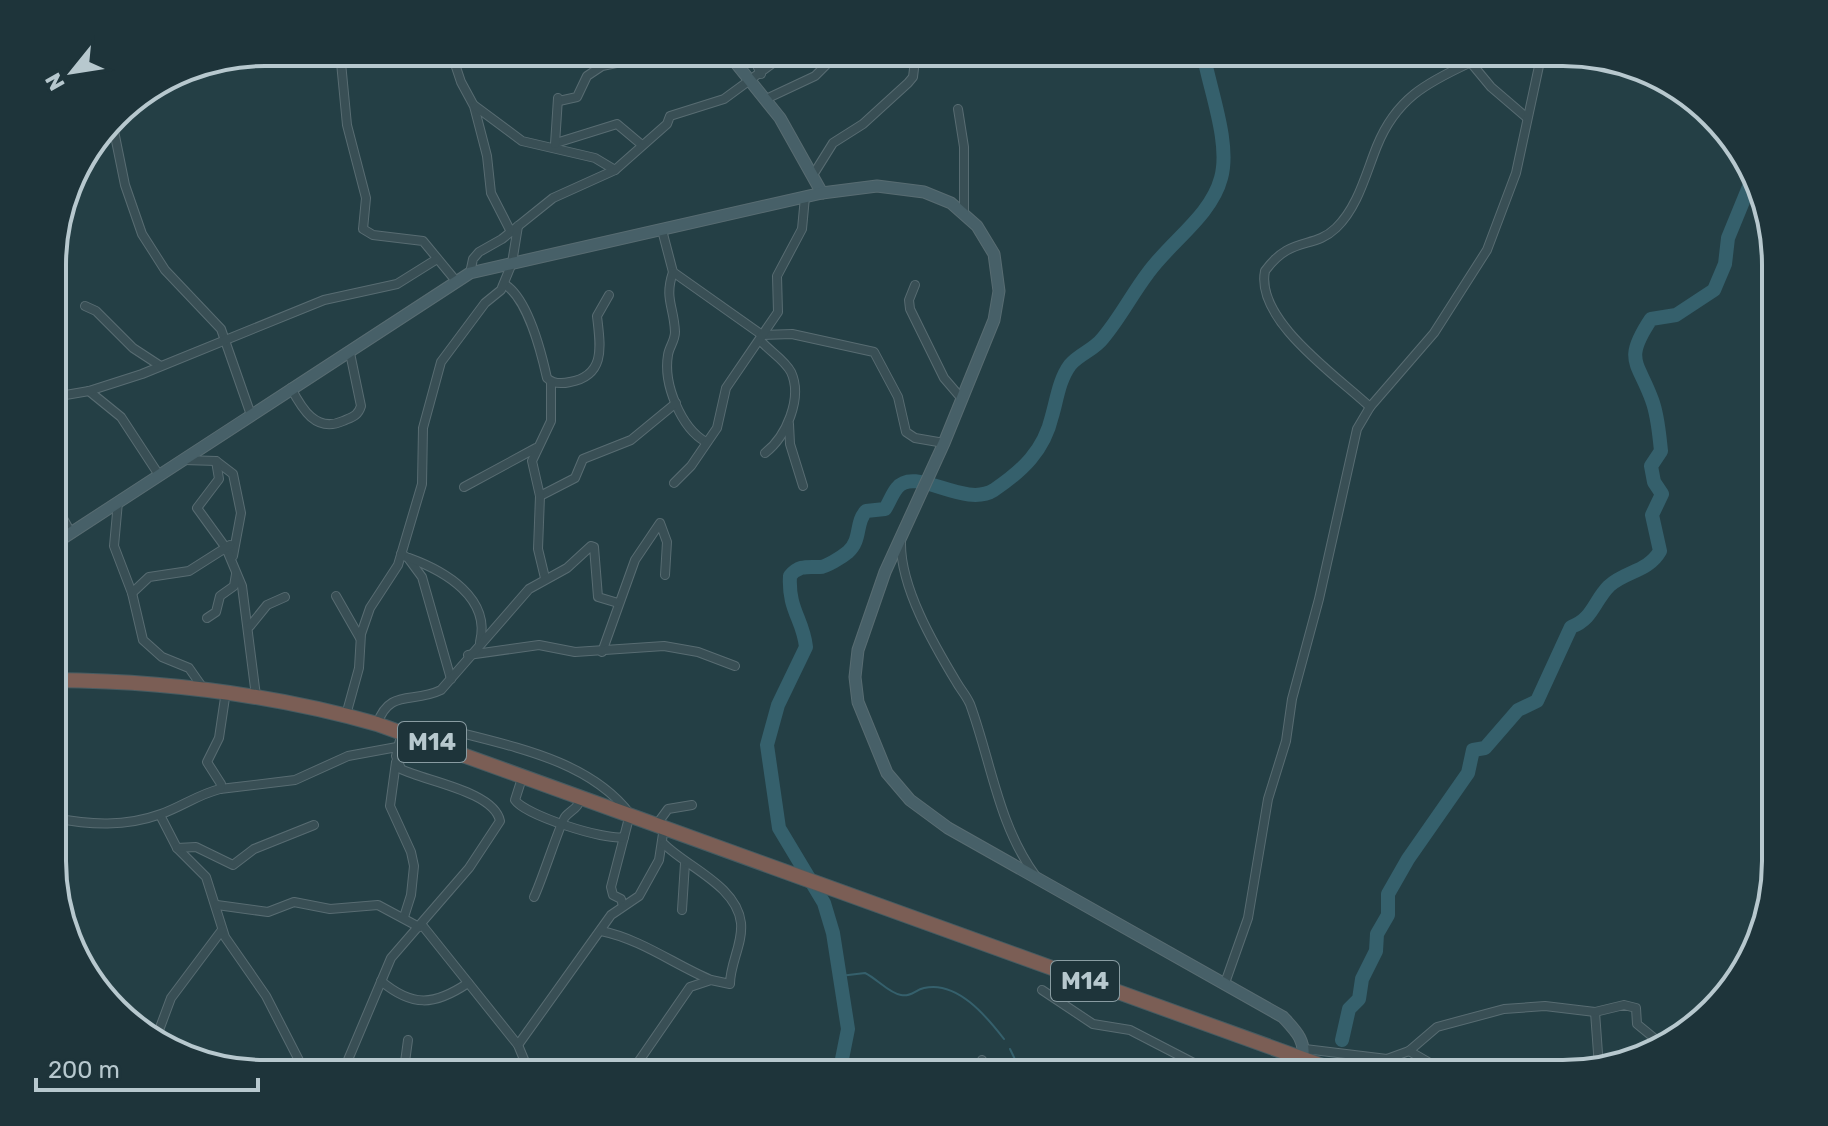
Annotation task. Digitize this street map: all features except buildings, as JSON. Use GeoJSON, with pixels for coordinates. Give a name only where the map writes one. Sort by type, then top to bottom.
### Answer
{"type":"FeatureCollection","features":[{"type":"Feature","properties":{"kind":"highway","name":"M14"},"geometry":{"type":"LineString","coordinates":[[66,681],[226,691],[377,724],[794,873],[1296,1060]]}},
{"type":"Feature","properties":{"kind":"street"},"geometry":{"type":"LineString","coordinates":[[342,66],[349,135],[366,198],[363,229],[373,235],[419,238],[456,281]]}},
{"type":"Feature","properties":{"kind":"street"},"geometry":{"type":"LineString","coordinates":[[346,715],[359,668],[360,639],[370,608],[405,556],[422,484],[423,428],[441,362],[451,345],[504,284],[512,263],[515,229],[491,193],[487,156],[474,106],[456,66]]}},
{"type":"Feature","properties":{"kind":"street"},"geometry":{"type":"LineString","coordinates":[[555,146],[558,98],[577,97],[587,76],[602,66]]}},
{"type":"Feature","properties":{"kind":"street"},"geometry":{"type":"LineString","coordinates":[[738,66],[766,99],[822,193]]}},
{"type":"Feature","properties":{"kind":"street"},"geometry":{"type":"LineString","coordinates":[[757,66],[761,74]]}},
{"type":"Feature","properties":{"kind":"street"},"geometry":{"type":"LineString","coordinates":[[470,273],[473,259],[479,252],[515,229],[553,198],[615,170],[667,124],[671,115],[713,104],[751,82],[771,66]]}},
{"type":"Feature","properties":{"kind":"street"},"geometry":{"type":"LineString","coordinates":[[766,99],[815,76],[825,66]]}},
{"type":"Feature","properties":{"kind":"street"},"geometry":{"type":"LineString","coordinates":[[813,175],[833,143],[863,124],[908,83],[913,77],[914,66]]}},
{"type":"Feature","properties":{"kind":"street"},"geometry":{"type":"LineString","coordinates":[[1370,407],[1273,314],[1264,291],[1265,271],[1288,247],[1314,240],[1336,228],[1363,185],[1378,143],[1411,95],[1450,66]]}},
{"type":"Feature","properties":{"kind":"street"},"geometry":{"type":"LineString","coordinates":[[1474,66],[1526,117]]}},
{"type":"Feature","properties":{"kind":"street"},"geometry":{"type":"LineString","coordinates":[[1225,983],[1248,918],[1268,799],[1286,741],[1292,699],[1319,599],[1357,429],[1370,407],[1434,333],[1475,273],[1516,173],[1539,66]]}},
{"type":"Feature","properties":{"kind":"street"},"geometry":{"type":"LineString","coordinates":[[474,106],[522,141],[555,146],[595,158],[615,170]]}},
{"type":"Feature","properties":{"kind":"street"},"geometry":{"type":"LineString","coordinates":[[958,109],[964,147],[964,213]]}},
{"type":"Feature","properties":{"kind":"street"},"geometry":{"type":"LineString","coordinates":[[555,146],[617,124],[642,145]]}},
{"type":"Feature","properties":{"kind":"street"},"geometry":{"type":"LineString","coordinates":[[115,134],[135,217],[149,249],[227,339],[251,415]]}},
{"type":"Feature","properties":{"kind":"street"},"geometry":{"type":"LineString","coordinates":[[66,536],[470,273],[858,187],[903,187],[937,196],[964,213],[994,254],[999,283],[994,320],[944,443],[901,536],[855,664],[858,702],[871,740],[892,781],[910,800],[948,828],[1283,1017],[1305,1060]]}},
{"type":"Feature","properties":{"kind":"street"},"geometry":{"type":"LineString","coordinates":[[674,483],[691,466],[721,422],[726,388],[778,312],[777,276],[802,229],[805,197]]}},
{"type":"Feature","properties":{"kind":"street"},"geometry":{"type":"LineString","coordinates":[[662,230],[673,272],[667,299],[675,331],[667,366],[676,403],[693,434],[706,442]]}},
{"type":"Feature","properties":{"kind":"street"},"geometry":{"type":"LineString","coordinates":[[66,395],[142,374],[324,300],[397,284],[437,259]]}},
{"type":"Feature","properties":{"kind":"street"},"geometry":{"type":"LineString","coordinates":[[673,272],[761,337],[791,372],[794,397],[789,416],[779,439],[765,453]]}},
{"type":"Feature","properties":{"kind":"street"},"geometry":{"type":"LineString","coordinates":[[504,284],[519,296],[551,382],[551,421],[532,461],[540,496],[538,549],[545,578]]}},
{"type":"Feature","properties":{"kind":"street"},"geometry":{"type":"LineString","coordinates":[[915,285],[909,300],[918,330],[944,378],[962,399]]}},
{"type":"Feature","properties":{"kind":"street"},"geometry":{"type":"LineString","coordinates":[[551,382],[579,380],[593,371],[600,358],[601,345],[597,316],[609,295]]}},
{"type":"Feature","properties":{"kind":"street"},"geometry":{"type":"LineString","coordinates":[[85,306],[96,311],[133,348],[159,365]]}},
{"type":"Feature","properties":{"kind":"street"},"geometry":{"type":"LineString","coordinates":[[761,337],[792,334],[874,352],[900,403],[903,429],[915,438],[944,443]]}},
{"type":"Feature","properties":{"kind":"street"},"geometry":{"type":"LineString","coordinates":[[291,388],[305,413],[325,425],[333,426],[354,416],[361,406],[350,353]]}},
{"type":"Feature","properties":{"kind":"street"},"geometry":{"type":"LineString","coordinates":[[89,391],[121,417],[159,475]]}},
{"type":"Feature","properties":{"kind":"street"},"geometry":{"type":"LineString","coordinates":[[540,496],[575,478],[583,459],[631,440],[676,403]]}},
{"type":"Feature","properties":{"kind":"street"},"geometry":{"type":"LineString","coordinates":[[789,416],[790,444],[803,486]]}},
{"type":"Feature","properties":{"kind":"street"},"geometry":{"type":"LineString","coordinates":[[464,487],[537,448]]}},
{"type":"Feature","properties":{"kind":"street"},"geometry":{"type":"LineString","coordinates":[[132,593],[149,577],[189,571],[230,545],[241,513],[230,469],[216,461],[181,460]]}},
{"type":"Feature","properties":{"kind":"street"},"geometry":{"type":"LineString","coordinates":[[216,461],[219,479],[197,508],[230,545],[250,626],[256,696]]}},
{"type":"Feature","properties":{"kind":"street"},"geometry":{"type":"LineString","coordinates":[[118,502],[114,546],[132,593],[143,640],[153,652],[189,668],[203,688]]}},
{"type":"Feature","properties":{"kind":"street"},"geometry":{"type":"LineString","coordinates":[[602,652],[635,560],[660,523],[667,542],[665,575]]}},
{"type":"Feature","properties":{"kind":"street"},"geometry":{"type":"LineString","coordinates":[[66,524],[71,533]]}},
{"type":"Feature","properties":{"kind":"street"},"geometry":{"type":"LineString","coordinates":[[901,536],[905,577],[933,639],[965,693],[1007,825],[1037,879]]}},
{"type":"Feature","properties":{"kind":"street"},"geometry":{"type":"LineString","coordinates":[[377,724],[382,711],[392,701],[426,697],[441,690],[515,602],[545,578],[567,568],[593,546],[598,597],[618,603]]}},
{"type":"Feature","properties":{"kind":"street"},"geometry":{"type":"LineString","coordinates":[[405,556],[461,585],[469,594],[481,617],[480,643]]}},
{"type":"Feature","properties":{"kind":"street"},"geometry":{"type":"LineString","coordinates":[[405,556],[426,590],[451,679]]}},
{"type":"Feature","properties":{"kind":"street"},"geometry":{"type":"LineString","coordinates":[[207,618],[216,612],[220,596],[234,586],[235,566]]}},
{"type":"Feature","properties":{"kind":"street"},"geometry":{"type":"LineString","coordinates":[[336,596],[360,639]]}},
{"type":"Feature","properties":{"kind":"street"},"geometry":{"type":"LineString","coordinates":[[250,626],[267,605],[285,597]]}},
{"type":"Feature","properties":{"kind":"street"},"geometry":{"type":"LineString","coordinates":[[468,655],[539,645],[575,652],[645,646],[679,647],[735,666]]}},
{"type":"Feature","properties":{"kind":"street"},"geometry":{"type":"LineString","coordinates":[[220,789],[221,784],[207,762],[219,738],[226,691]]}},
{"type":"Feature","properties":{"kind":"street"},"geometry":{"type":"LineString","coordinates":[[422,738],[435,726],[559,762],[620,800],[630,814],[611,887],[613,895],[621,899],[623,906]]}},
{"type":"Feature","properties":{"kind":"street"},"geometry":{"type":"LineString","coordinates":[[402,732],[397,747],[390,806],[411,852],[414,866],[411,895],[404,917]]}},
{"type":"Feature","properties":{"kind":"street"},"geometry":{"type":"LineString","coordinates":[[66,820],[100,825],[160,815],[220,789],[295,780],[348,756],[397,747]]}},
{"type":"Feature","properties":{"kind":"street"},"geometry":{"type":"LineString","coordinates":[[348,1060],[391,958],[469,868],[496,829],[500,817],[466,793],[405,771],[396,761]]}},
{"type":"Feature","properties":{"kind":"street"},"geometry":{"type":"LineString","coordinates":[[523,775],[514,793],[517,804],[525,811],[608,839],[624,837]]}},
{"type":"Feature","properties":{"kind":"street"},"geometry":{"type":"LineString","coordinates":[[534,897],[565,816],[576,810],[581,796]]}},
{"type":"Feature","properties":{"kind":"street"},"geometry":{"type":"LineString","coordinates":[[518,1045],[601,931],[623,906],[639,896],[664,844],[661,826],[668,809],[692,805]]}},
{"type":"Feature","properties":{"kind":"street"},"geometry":{"type":"LineString","coordinates":[[160,815],[177,848],[206,877],[217,905],[222,930],[266,996],[299,1060]]}},
{"type":"Feature","properties":{"kind":"street"},"geometry":{"type":"LineString","coordinates":[[177,848],[196,847],[233,865],[254,849],[314,825]]}},
{"type":"Feature","properties":{"kind":"street"},"geometry":{"type":"LineString","coordinates":[[601,931],[639,943],[675,965],[711,980],[730,984],[731,961],[741,922],[724,892],[664,844]]}},
{"type":"Feature","properties":{"kind":"street"},"geometry":{"type":"LineString","coordinates":[[682,910],[685,863]]}},
{"type":"Feature","properties":{"kind":"street"},"geometry":{"type":"LineString","coordinates":[[217,905],[268,912],[294,902],[330,909],[378,905],[404,917],[420,926],[468,983],[518,1045],[522,1060]]}},
{"type":"Feature","properties":{"kind":"street"},"geometry":{"type":"LineString","coordinates":[[159,1029],[171,998],[222,930]]}},
{"type":"Feature","properties":{"kind":"street"},"geometry":{"type":"LineString","coordinates":[[640,1060],[690,987],[711,980]]}},
{"type":"Feature","properties":{"kind":"street"},"geometry":{"type":"LineString","coordinates":[[381,981],[398,995],[416,1001],[444,996],[468,983]]}},
{"type":"Feature","properties":{"kind":"street"},"geometry":{"type":"LineString","coordinates":[[1042,990],[1093,1024],[1130,1030],[1188,1060]]}},
{"type":"Feature","properties":{"kind":"street"},"geometry":{"type":"LineString","coordinates":[[1309,1060],[1314,1047],[1379,1059],[1409,1051],[1437,1027],[1504,1009],[1545,1006],[1595,1012],[1614,1005],[1636,1008],[1637,1024],[1654,1038]]}},
{"type":"Feature","properties":{"kind":"street"},"geometry":{"type":"LineString","coordinates":[[1595,1012],[1598,1057]]}},
{"type":"Feature","properties":{"kind":"street"},"geometry":{"type":"LineString","coordinates":[[405,1060],[408,1040]]}},
{"type":"Feature","properties":{"kind":"street"},"geometry":{"type":"LineString","coordinates":[[1409,1051],[1425,1060]]}},
{"type":"Feature","properties":{"kind":"waterway"},"geometry":{"type":"LineString","coordinates":[[842,1060],[848,1029],[833,933],[824,903],[779,828],[767,745],[778,705],[806,647],[791,598],[790,576],[800,568],[826,565],[848,552],[866,511],[885,509],[897,488],[905,482],[916,481],[955,492],[982,494],[1004,483],[1038,450],[1070,365],[1103,338],[1157,261],[1200,216],[1216,192],[1221,178],[1223,149],[1206,66]]}},
{"type":"Feature","properties":{"kind":"waterway"},"geometry":{"type":"LineString","coordinates":[[1342,1040],[1349,1009],[1359,999],[1362,979],[1376,951],[1377,934],[1388,915],[1388,894],[1408,859],[1468,773],[1473,750],[1485,748],[1518,710],[1537,701],[1571,627],[1589,614],[1609,586],[1649,563],[1660,551],[1652,515],[1662,494],[1654,482],[1651,466],[1661,451],[1660,438],[1654,406],[1636,361],[1637,344],[1651,319],[1676,315],[1714,290],[1725,264],[1728,238],[1747,190]]}},
{"type":"Feature","properties":{"kind":"waterway"},"geometry":{"type":"LineString","coordinates":[[840,976],[865,973],[901,995],[924,988],[948,990],[970,1002],[1004,1039]]}},
{"type":"Feature","properties":{"kind":"waterway"},"geometry":{"type":"LineString","coordinates":[[1010,1049],[1015,1060]]}}]}
